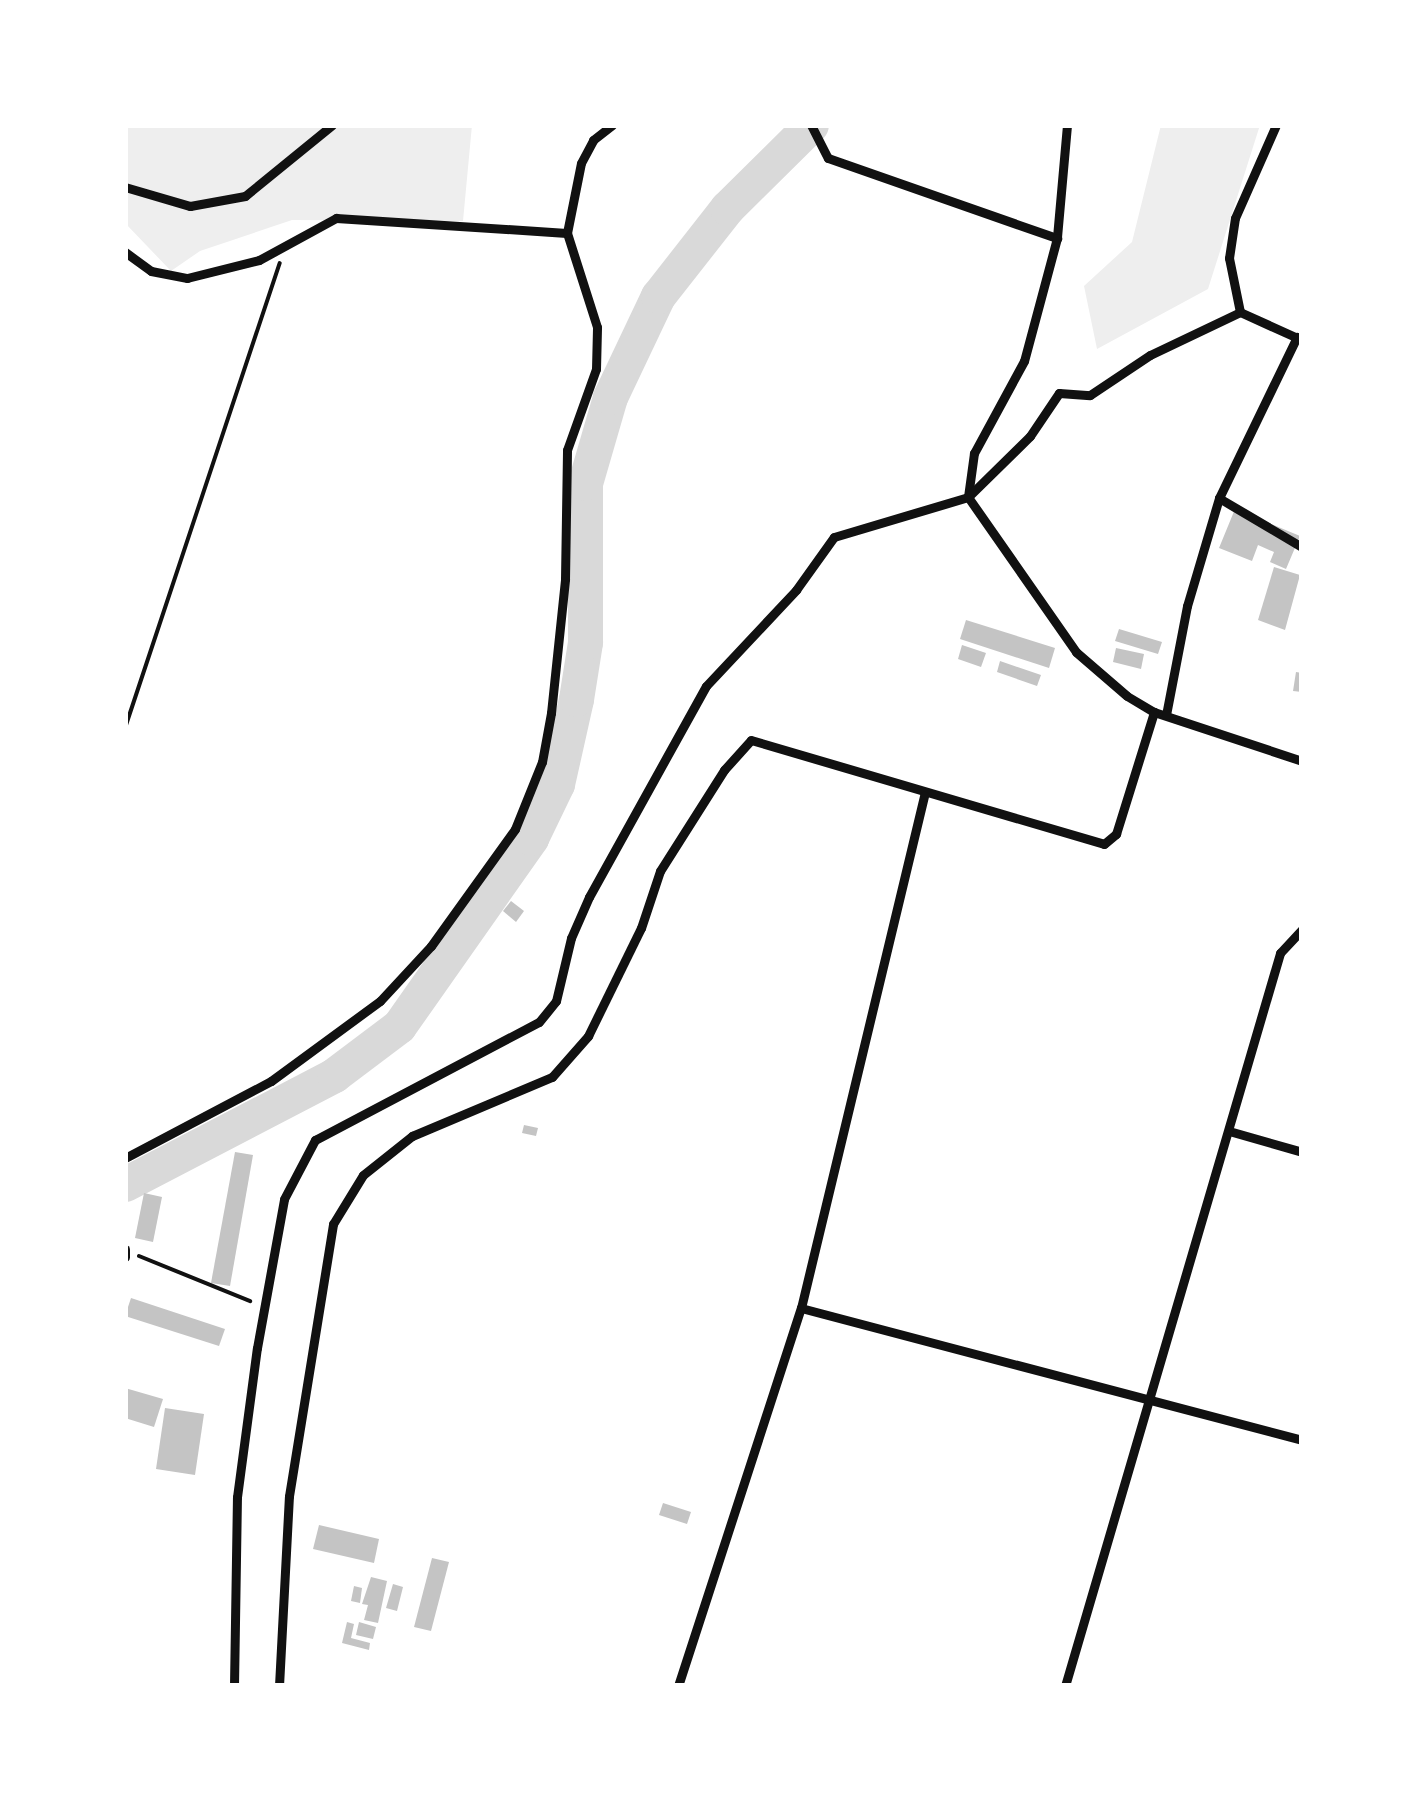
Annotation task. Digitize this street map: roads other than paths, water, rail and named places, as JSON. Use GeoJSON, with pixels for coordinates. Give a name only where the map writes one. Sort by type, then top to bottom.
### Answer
{"type":"FeatureCollection","features":[{"type":"Feature","properties":{"kind":"street"},"geometry":{"type":"LineString","coordinates":[[125,188],[190,206],[245,196],[332,125]]}},
{"type":"Feature","properties":{"kind":"street"},"geometry":{"type":"LineString","coordinates":[[125,1158],[271,1082],[380,1000],[431,946],[515,830],[542,762],[551,713],[565,578],[568,450],[596,369],[597,327],[567,233],[581,163],[593,140],[612,125]]}},
{"type":"Feature","properties":{"kind":"street"},"geometry":{"type":"LineString","coordinates":[[811,125],[828,158],[1057,238]]}},
{"type":"Feature","properties":{"kind":"street"},"geometry":{"type":"LineString","coordinates":[[1067,125],[1057,238],[1024,361],[974,453],[968,497],[1076,652],[1154,712],[1302,761]]}},
{"type":"Feature","properties":{"kind":"street"},"geometry":{"type":"LineString","coordinates":[[1240,312],[1229,258],[1235,218],[1276,125]]}},
{"type":"Feature","properties":{"kind":"street"},"geometry":{"type":"LineString","coordinates":[[125,252],[150,271],[187,278],[259,260],[336,218],[567,233]]}},
{"type":"Feature","properties":{"kind":"street"},"geometry":{"type":"LineString","coordinates":[[1166,715],[1187,606],[1219,498],[1299,339],[1240,312]]}},
{"type":"Feature","properties":{"kind":"street"},"geometry":{"type":"LineString","coordinates":[[234,1686],[237,1497],[264,1305],[284,1199],[315,1140],[539,1022],[556,1001],[571,938],[589,897],[706,686],[796,590],[834,537],[968,497],[1030,436],[1059,393],[1090,395],[1150,355],[1240,312]]}},
{"type":"Feature","properties":{"kind":"street"},"geometry":{"type":"LineString","coordinates":[[1219,498],[1302,547]]}},
{"type":"Feature","properties":{"kind":"street"},"geometry":{"type":"LineString","coordinates":[[279,1686],[279,1608],[306,1371],[333,1224],[363,1175],[412,1136],[552,1077],[588,1036],[641,928],[660,870],[724,770],[751,740],[924,796],[1104,844],[1116,834],[1154,712]]}},
{"type":"Feature","properties":{"kind":"street"},"geometry":{"type":"LineString","coordinates":[[678,1686],[801,1308],[924,796]]}},
{"type":"Feature","properties":{"kind":"street"},"geometry":{"type":"LineString","coordinates":[[1065,1686],[1280,953],[1302,929]]}},
{"type":"Feature","properties":{"kind":"street"},"geometry":{"type":"LineString","coordinates":[[1229,1131],[1302,1152]]}},
{"type":"Feature","properties":{"kind":"street"},"geometry":{"type":"LineString","coordinates":[[801,1308],[1150,1396],[1302,1440]]}},
{"type":"Feature","properties":{"kind":"waterway"},"geometry":{"type":"LineString","coordinates":[[125,1184],[334,1075],[399,1026],[531,838],[557,784],[576,699],[585,642],[585,483],[610,397],[658,296],[727,208],[811,125]]}}]}
